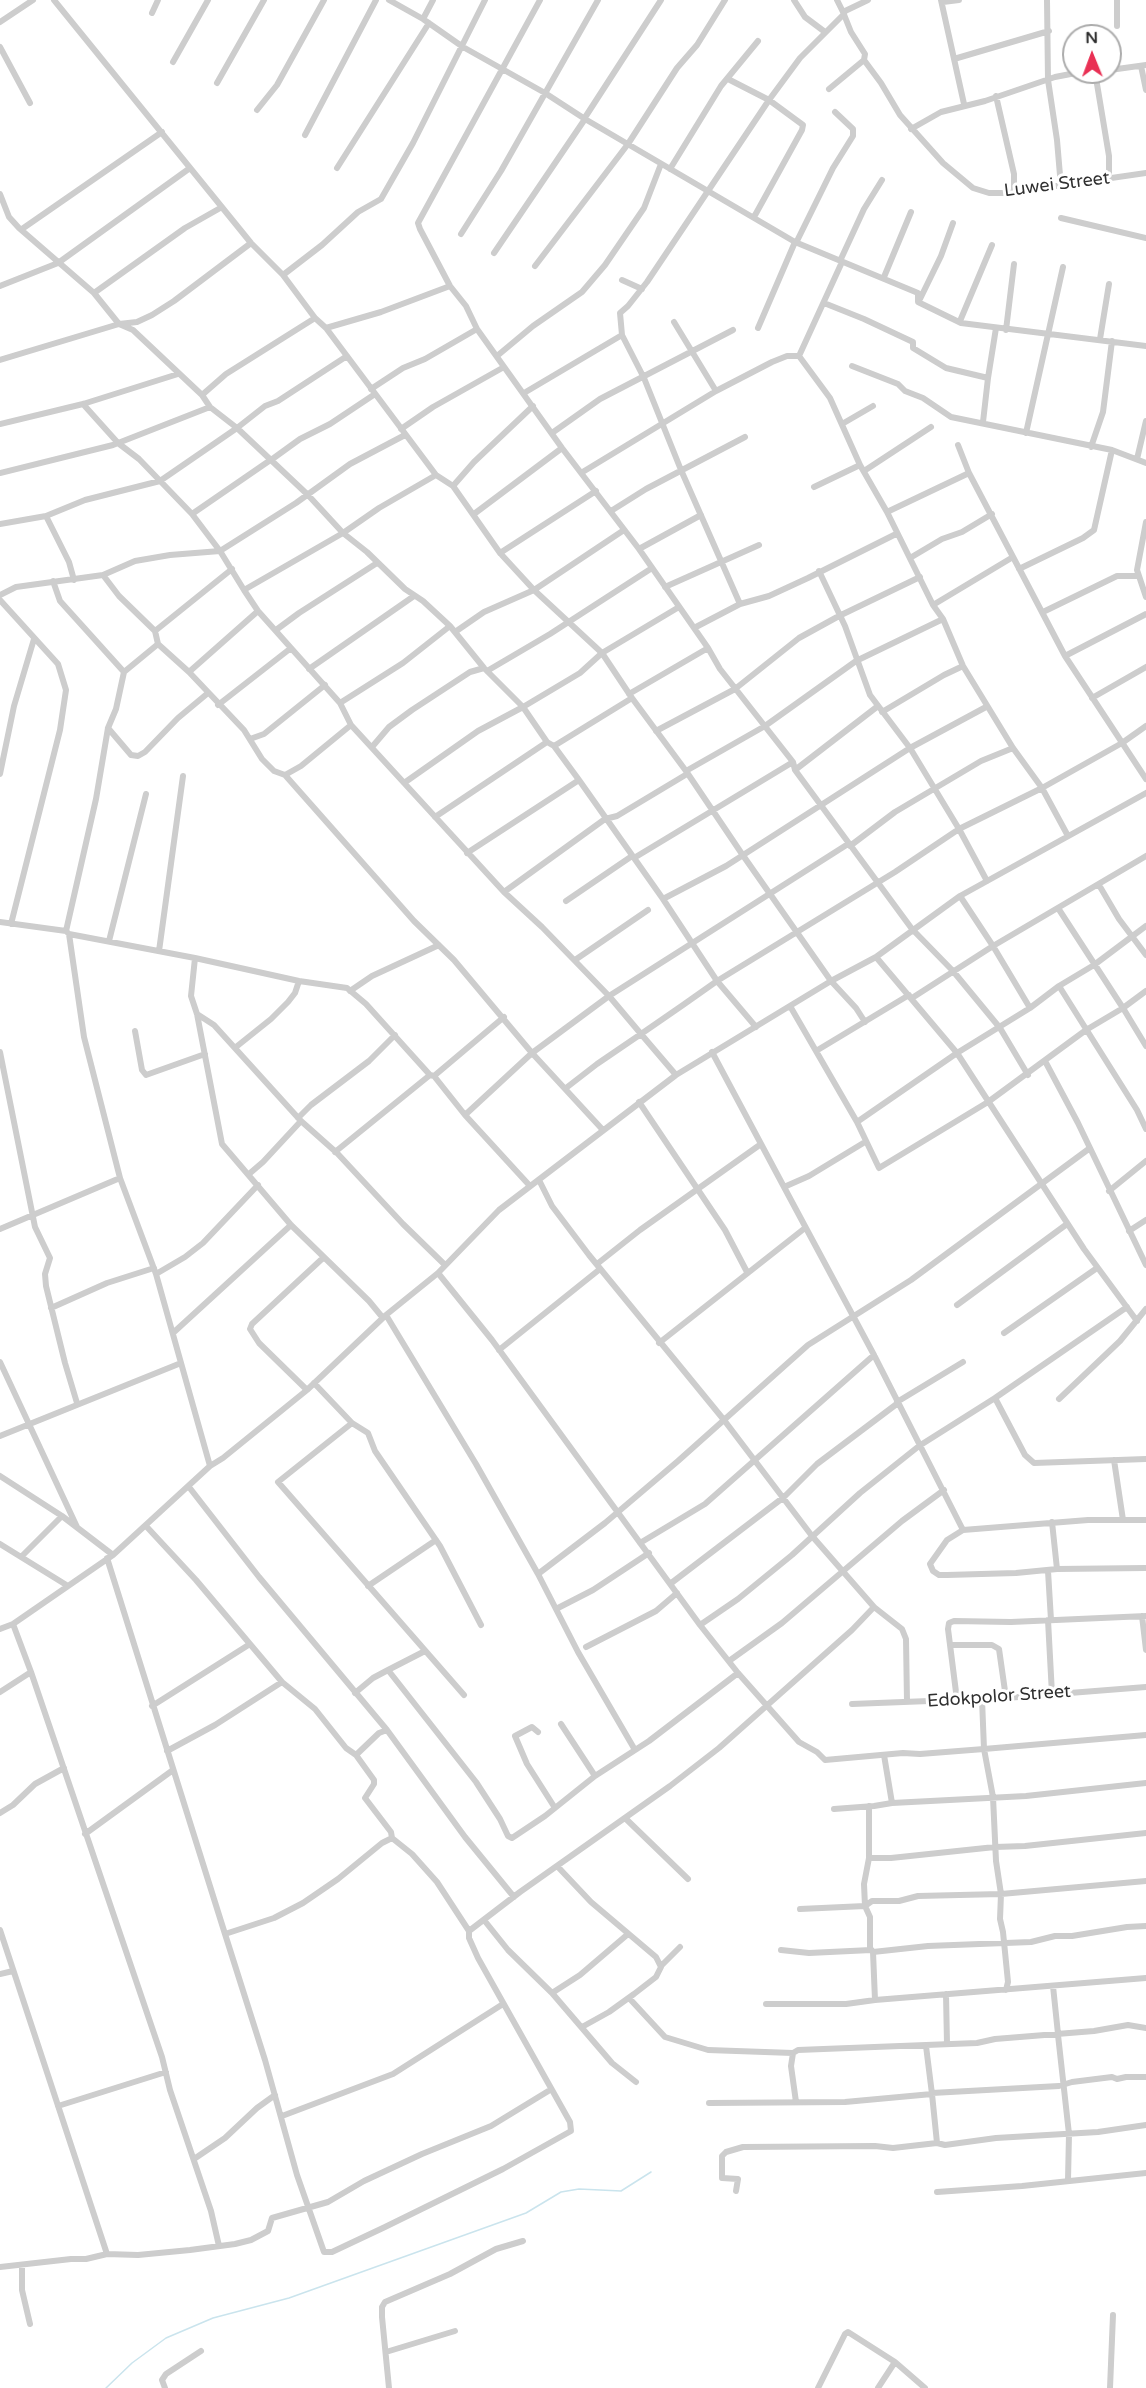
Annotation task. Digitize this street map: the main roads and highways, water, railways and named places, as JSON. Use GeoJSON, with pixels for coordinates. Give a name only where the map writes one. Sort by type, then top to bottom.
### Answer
{"type":"FeatureCollection","features":[{"type":"Feature","properties":{"kind":"waterway"},"geometry":{"type":"LineString","coordinates":[[106,2388],[132,2363],[166,2338],[213,2318],[289,2298],[526,2213],[561,2192],[579,2189],[621,2191],[651,2172]]}}]}
